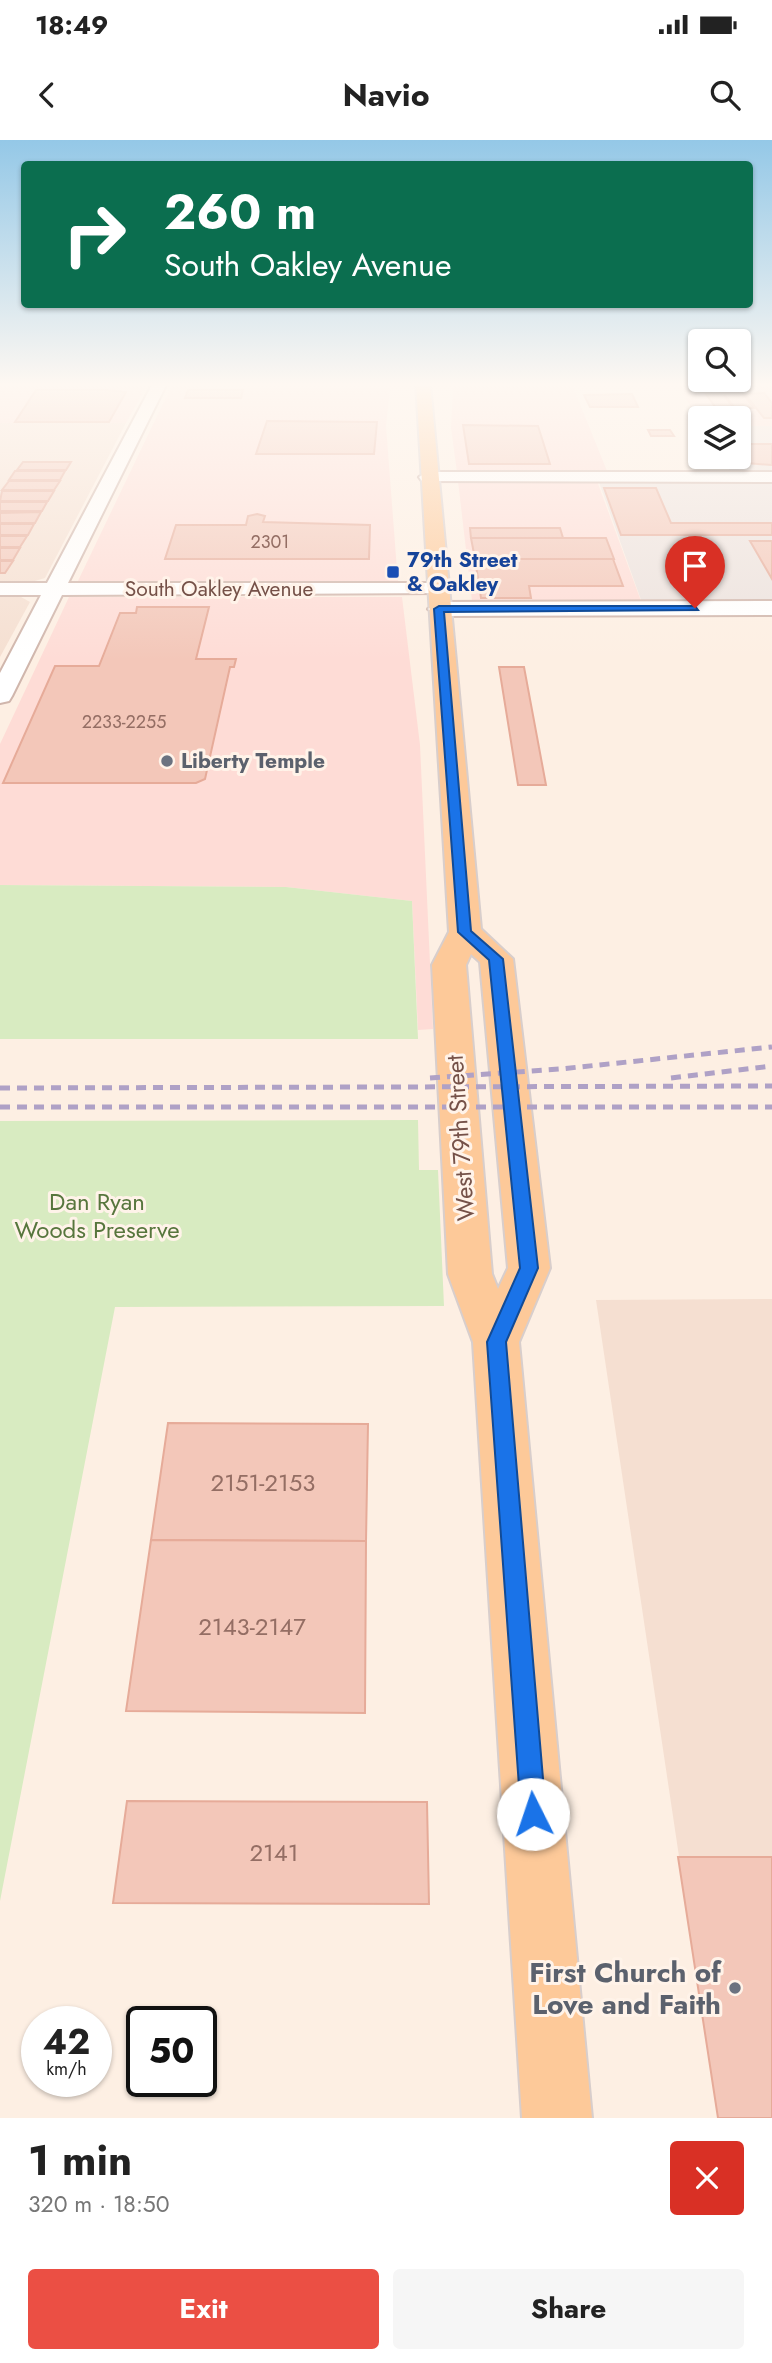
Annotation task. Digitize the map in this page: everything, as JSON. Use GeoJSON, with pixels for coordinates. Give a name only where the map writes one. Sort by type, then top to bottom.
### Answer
{"type":"FeatureCollection","features":[{"type":"Feature","properties":{"kind":"main road"},"geometry":{"type":"LineString","coordinates":[[428,477],[465,932]]}},
{"type":"Feature","properties":{"kind":"main road","name":"West 79th Street"},"geometry":{"type":"LineString","coordinates":[[496,1342],[529,1268],[496,959],[465,932],[449,965],[470,1274],[496,1342],[557,2118]]}},
{"type":"Feature","properties":{"kind":"street"},"geometry":{"type":"LineString","coordinates":[[0,696],[113,475]]}},
{"type":"Feature","properties":{"kind":"street"},"geometry":{"type":"LineString","coordinates":[[428,477],[772,477]]}},
{"type":"Feature","properties":{"kind":"street","name":"South Oakley Avenue"},"geometry":{"type":"LineString","coordinates":[[0,589],[772,608]]}},
{"type":"Feature","properties":{"kind":"shaded area"},"geometry":{"type":"Polygon","coordinates":[[[0,475],[99,475],[45,578],[28,583],[0,583],[0,475]]]}},
{"type":"Feature","properties":{"kind":"shaded area"},"geometry":{"type":"Polygon","coordinates":[[[129,475],[390,475],[398,583],[77,583],[129,475]]]}},
{"type":"Feature","properties":{"kind":"shaded area"},"geometry":{"type":"Polygon","coordinates":[[[597,475],[772,475],[772,614],[646,614],[597,475]]]}},
{"type":"Feature","properties":{"kind":"shaded area"},"geometry":{"type":"Polygon","coordinates":[[[458,481],[597,481],[641,601],[472,601],[458,481]]]}},
{"type":"Feature","properties":{"kind":"shaded area"},"geometry":{"type":"Polygon","coordinates":[[[0,597],[21,597],[30,602],[0,657],[0,597]]]}},
{"type":"Feature","properties":{"kind":"shaded area"},"geometry":{"type":"Polygon","coordinates":[[[69,597],[402,597],[420,745],[433,1029],[418,1030],[412,901],[286,887],[0,885],[0,744],[69,597]]]}},
{"type":"Feature","properties":{"kind":"shaded area"},"geometry":{"type":"Polygon","coordinates":[[[772,1299],[772,2118],[718,2118],[596,1300],[772,1299]]]}},
{"type":"Feature","properties":{"kind":"green space"},"geometry":{"type":"Polygon","coordinates":[[[0,885],[286,887],[412,901],[418,1039],[0,1039],[0,885]]]}},
{"type":"Feature","properties":{"kind":"green space","name":"Dan Ryan Woods Preserve"},"geometry":{"type":"Polygon","coordinates":[[[418,1120],[419,1170],[438,1170],[444,1306],[115,1307],[0,1901],[0,1121],[418,1120]]]}},
{"type":"Feature","properties":{"kind":"building"},"geometry":{"type":"Polygon","coordinates":[[[12,475],[63,475],[60,480],[9,480],[12,475]]]}},
{"type":"Feature","properties":{"kind":"building"},"geometry":{"type":"Polygon","coordinates":[[[9,481],[60,481],[54,490],[2,490],[9,481]]]}},
{"type":"Feature","properties":{"kind":"building"},"geometry":{"type":"Polygon","coordinates":[[[604,488],[656,488],[671,523],[772,523],[772,535],[621,535],[604,488]]]}},
{"type":"Feature","properties":{"kind":"building"},"geometry":{"type":"Polygon","coordinates":[[[2,491],[54,491],[48,501],[0,501],[2,491]]]}},
{"type":"Feature","properties":{"kind":"building"},"geometry":{"type":"Polygon","coordinates":[[[0,502],[47,502],[42,511],[0,511],[0,502]]]}},
{"type":"Feature","properties":{"kind":"building"},"geometry":{"type":"Polygon","coordinates":[[[41,512],[35,523],[0,523],[0,513],[41,512]]]}},
{"type":"Feature","properties":{"kind":"building"},"geometry":{"type":"Polygon","coordinates":[[[248,516],[265,516],[263,522],[370,525],[369,559],[165,559],[176,525],[246,525],[248,516]]]}},
{"type":"Feature","properties":{"kind":"building"},"geometry":{"type":"Polygon","coordinates":[[[0,524],[34,524],[28,535],[0,535],[0,524]]]}},
{"type":"Feature","properties":{"kind":"building"},"geometry":{"type":"Polygon","coordinates":[[[470,528],[560,528],[563,538],[471,538],[470,528]]]}},
{"type":"Feature","properties":{"kind":"building"},"geometry":{"type":"Polygon","coordinates":[[[0,536],[27,536],[20,547],[0,547],[0,536]]]}},
{"type":"Feature","properties":{"kind":"building"},"geometry":{"type":"Polygon","coordinates":[[[471,538],[606,538],[614,559],[475,559],[471,538]]]}},
{"type":"Feature","properties":{"kind":"building"},"geometry":{"type":"Polygon","coordinates":[[[750,541],[772,541],[772,579],[750,541]]]}},
{"type":"Feature","properties":{"kind":"building"},"geometry":{"type":"Polygon","coordinates":[[[0,548],[20,548],[13,560],[0,560],[0,548]]]}},
{"type":"Feature","properties":{"kind":"building"},"geometry":{"type":"Polygon","coordinates":[[[475,559],[613,559],[623,586],[529,586],[531,598],[481,598],[475,559]]]}},
{"type":"Feature","properties":{"kind":"building"},"geometry":{"type":"Polygon","coordinates":[[[0,561],[13,561],[5,573],[0,573],[0,561]]]}},
{"type":"Feature","properties":{"kind":"building"},"geometry":{"type":"Polygon","coordinates":[[[137,607],[209,607],[196,659],[236,659],[234,667],[230,667],[205,779],[196,783],[3,783],[55,666],[99,666],[120,613],[136,613],[137,607]]]}},
{"type":"Feature","properties":{"kind":"building"},"geometry":{"type":"Polygon","coordinates":[[[499,667],[524,667],[546,785],[518,785],[499,667]]]}},
{"type":"Feature","properties":{"kind":"building"},"geometry":{"type":"Polygon","coordinates":[[[168,1423],[368,1424],[366,1541],[151,1540],[168,1423]]]}},
{"type":"Feature","properties":{"kind":"building"},"geometry":{"type":"Polygon","coordinates":[[[151,1540],[366,1541],[365,1713],[126,1711],[151,1540]]]}},
{"type":"Feature","properties":{"kind":"building"},"geometry":{"type":"Polygon","coordinates":[[[127,1801],[427,1802],[429,1904],[113,1903],[127,1801]]]}},
{"type":"Feature","properties":{"kind":"building","name":"First Church of Love and Faith"},"geometry":{"type":"Polygon","coordinates":[[[678,1857],[772,1857],[772,2118],[718,2118],[678,1857]]]}},
{"type":"Feature","properties":{"kind":"railway"},"geometry":{"type":"LineString","coordinates":[[430,1078],[560,1069],[772,1047]]}},
{"type":"Feature","properties":{"kind":"railway"},"geometry":{"type":"LineString","coordinates":[[671,1078],[772,1066]]}},
{"type":"Feature","properties":{"kind":"railway"},"geometry":{"type":"LineString","coordinates":[[0,1088],[772,1086]]}},
{"type":"Feature","properties":{"kind":"railway"},"geometry":{"type":"LineString","coordinates":[[0,1107],[772,1107]]}},
{"type":"Feature","properties":{"kind":"place","name":"79th Street & Oakley"},"geometry":{"type":"Point","coordinates":[393,572]}},
{"type":"Feature","properties":{"kind":"place","name":"Liberty Temple"},"geometry":{"type":"Point","coordinates":[167,761]}},
{"type":"Feature","properties":{"kind":"place","name":"First Church of Love and Faith"},"geometry":{"type":"Point","coordinates":[735,1988]}},
{"type":"Feature","properties":{"kind":"route"},"geometry":{"type":"LineString","coordinates":[[533,1814],[496,1342],[529,1268],[496,959],[465,932],[439,609],[695,608]]}}]}
